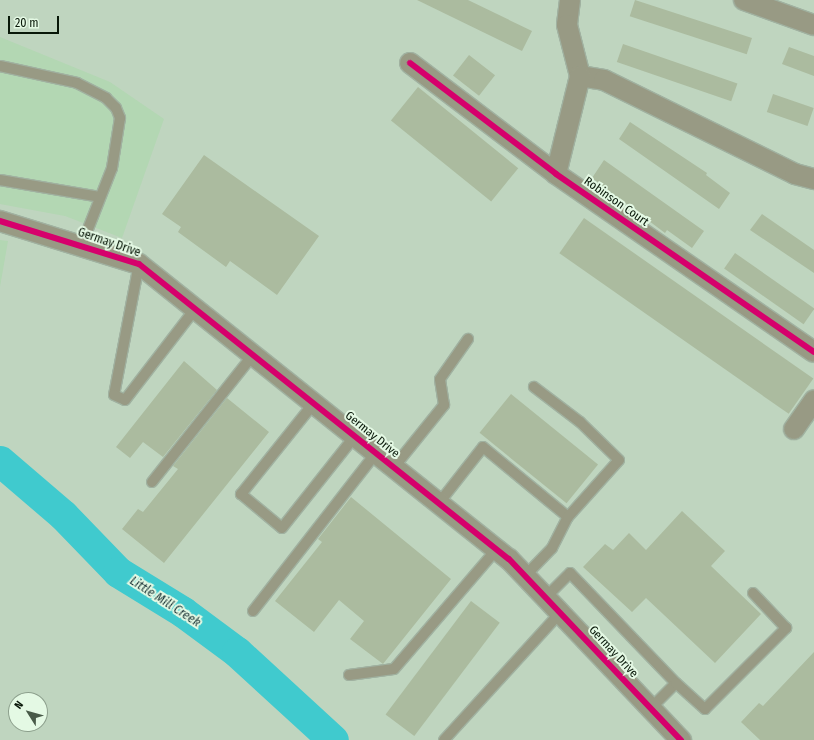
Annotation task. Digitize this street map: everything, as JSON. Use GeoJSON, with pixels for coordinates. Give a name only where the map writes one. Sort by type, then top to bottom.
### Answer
{"type":"FeatureCollection","features":[{"type":"Feature","properties":{"kind":"street"},"geometry":{"type":"LineString","coordinates":[[556,174],[580,76],[567,25],[570,0]]}},
{"type":"Feature","properties":{"kind":"street"},"geometry":{"type":"LineString","coordinates":[[744,0],[783,7],[814,25]]}},
{"type":"Feature","properties":{"kind":"street","name":"Robinson Court"},"geometry":{"type":"LineString","coordinates":[[410,63],[556,174],[814,352]]}},
{"type":"Feature","properties":{"kind":"street"},"geometry":{"type":"LineString","coordinates":[[580,76],[604,80],[795,174],[814,179]]}},
{"type":"Feature","properties":{"kind":"street","name":"Germay Drive"},"geometry":{"type":"LineString","coordinates":[[0,221],[82,244],[140,264],[496,548],[526,576],[681,740]]}},
{"type":"Feature","properties":{"kind":"street"},"geometry":{"type":"LineString","coordinates":[[794,429],[814,400]]}},
{"type":"Feature","properties":{"kind":"lane"},"geometry":{"type":"LineString","coordinates":[[0,66],[77,82],[106,98],[116,108],[120,118],[112,168],[82,244]]}},
{"type":"Feature","properties":{"kind":"lane"},"geometry":{"type":"LineString","coordinates":[[0,180],[100,197]]}},
{"type":"Feature","properties":{"kind":"lane"},"geometry":{"type":"LineString","coordinates":[[140,264],[114,395],[125,400],[195,309]]}},
{"type":"Feature","properties":{"kind":"lane"},"geometry":{"type":"LineString","coordinates":[[394,466],[444,405],[440,379],[468,339]]}},
{"type":"Feature","properties":{"kind":"lane"},"geometry":{"type":"LineString","coordinates":[[152,482],[254,355]]}},
{"type":"Feature","properties":{"kind":"lane"},"geometry":{"type":"LineString","coordinates":[[526,576],[552,548],[568,518],[619,460],[580,422],[534,387]]}},
{"type":"Feature","properties":{"kind":"lane"},"geometry":{"type":"LineString","coordinates":[[314,403],[241,494],[282,528],[355,436]]}},
{"type":"Feature","properties":{"kind":"lane"},"geometry":{"type":"LineString","coordinates":[[439,503],[483,447],[568,518]]}},
{"type":"Feature","properties":{"kind":"lane"},"geometry":{"type":"LineString","coordinates":[[253,611],[376,453]]}},
{"type":"Feature","properties":{"kind":"lane"},"geometry":{"type":"LineString","coordinates":[[348,675],[394,669],[496,548]]}},
{"type":"Feature","properties":{"kind":"lane"},"geometry":{"type":"LineString","coordinates":[[546,597],[570,573],[676,683],[705,709],[786,628],[753,594]]}},
{"type":"Feature","properties":{"kind":"lane"},"geometry":{"type":"LineString","coordinates":[[444,740],[560,613]]}},
{"type":"Feature","properties":{"kind":"lane"},"geometry":{"type":"LineString","coordinates":[[650,708],[676,683]]}},
{"type":"Feature","properties":{"kind":"shaded area"},"geometry":{"type":"Polygon","coordinates":[[[0,37],[110,82],[164,119],[122,238],[65,216],[0,204],[0,37]]]}},
{"type":"Feature","properties":{"kind":"shaded area"},"geometry":{"type":"Polygon","coordinates":[[[0,240],[8,241],[0,287],[0,240]]]}},
{"type":"Feature","properties":{"kind":"building"},"geometry":{"type":"Polygon","coordinates":[[[417,0],[468,0],[532,31],[522,51],[417,0]]]}},
{"type":"Feature","properties":{"kind":"building"},"geometry":{"type":"Polygon","coordinates":[[[635,0],[752,38],[747,54],[630,16],[635,0]]]}},
{"type":"Feature","properties":{"kind":"building"},"geometry":{"type":"Polygon","coordinates":[[[623,44],[737,83],[731,101],[617,62],[623,44]]]}},
{"type":"Feature","properties":{"kind":"building"},"geometry":{"type":"Polygon","coordinates":[[[789,47],[814,56],[814,76],[782,64],[789,47]]]}},
{"type":"Feature","properties":{"kind":"building"},"geometry":{"type":"Polygon","coordinates":[[[469,55],[495,75],[479,96],[453,75],[469,55]]]}},
{"type":"Feature","properties":{"kind":"building"},"geometry":{"type":"Polygon","coordinates":[[[418,87],[518,168],[491,202],[391,120],[418,87]]]}},
{"type":"Feature","properties":{"kind":"building"},"geometry":{"type":"Polygon","coordinates":[[[773,94],[814,108],[807,126],[767,112],[773,94]]]}},
{"type":"Feature","properties":{"kind":"building"},"geometry":{"type":"Polygon","coordinates":[[[630,122],[707,173],[706,175],[730,193],[719,209],[619,139],[630,122]]]}},
{"type":"Feature","properties":{"kind":"building"},"geometry":{"type":"Polygon","coordinates":[[[204,155],[319,236],[277,295],[230,261],[226,267],[178,232],[181,227],[162,214],[204,155]]]}},
{"type":"Feature","properties":{"kind":"building"},"geometry":{"type":"Polygon","coordinates":[[[604,160],[704,231],[692,248],[667,230],[665,233],[592,178],[604,160]]]}},
{"type":"Feature","properties":{"kind":"building"},"geometry":{"type":"Polygon","coordinates":[[[762,214],[814,250],[814,273],[750,230],[762,214]]]}},
{"type":"Feature","properties":{"kind":"building"},"geometry":{"type":"Polygon","coordinates":[[[584,218],[813,379],[789,414],[559,253],[584,218]]]}},
{"type":"Feature","properties":{"kind":"building"},"geometry":{"type":"Polygon","coordinates":[[[735,253],[814,308],[804,324],[724,269],[735,253]]]}},
{"type":"Feature","properties":{"kind":"building"},"geometry":{"type":"Polygon","coordinates":[[[184,361],[217,390],[163,457],[143,442],[130,458],[116,447],[184,361]]]}},
{"type":"Feature","properties":{"kind":"building"},"geometry":{"type":"Polygon","coordinates":[[[511,394],[598,464],[567,503],[480,433],[511,394]]]}},
{"type":"Feature","properties":{"kind":"building"},"geometry":{"type":"Polygon","coordinates":[[[227,398],[269,432],[164,563],[122,529],[138,509],[143,512],[178,469],[173,466],[227,398]]]}},
{"type":"Feature","properties":{"kind":"building"},"geometry":{"type":"Polygon","coordinates":[[[351,497],[451,579],[383,664],[350,639],[364,621],[339,600],[314,632],[275,601],[322,542],[318,539],[351,497]]]}},
{"type":"Feature","properties":{"kind":"building"},"geometry":{"type":"Polygon","coordinates":[[[682,511],[725,551],[711,566],[761,614],[715,663],[646,598],[632,612],[583,567],[605,544],[613,550],[629,533],[646,550],[682,511]]]}},
{"type":"Feature","properties":{"kind":"building"},"geometry":{"type":"Polygon","coordinates":[[[471,601],[500,623],[414,736],[386,714],[471,601]]]}},
{"type":"Feature","properties":{"kind":"building"},"geometry":{"type":"Polygon","coordinates":[[[814,652],[814,740],[760,740],[741,722],[759,703],[763,706],[814,652]]]}},
{"type":"Feature","properties":{"kind":"waterway","name":"Little Mill Creek"},"geometry":{"type":"LineString","coordinates":[[0,461],[63,515],[118,572],[183,612],[237,652],[333,740]]}},
{"type":"Feature","properties":{"kind":"cycle path"},"geometry":{"type":"LineString","coordinates":[[410,63],[556,174],[814,352]]}},
{"type":"Feature","properties":{"kind":"cycle path"},"geometry":{"type":"LineString","coordinates":[[0,221],[139,264],[509,559],[681,740]]}}]}
